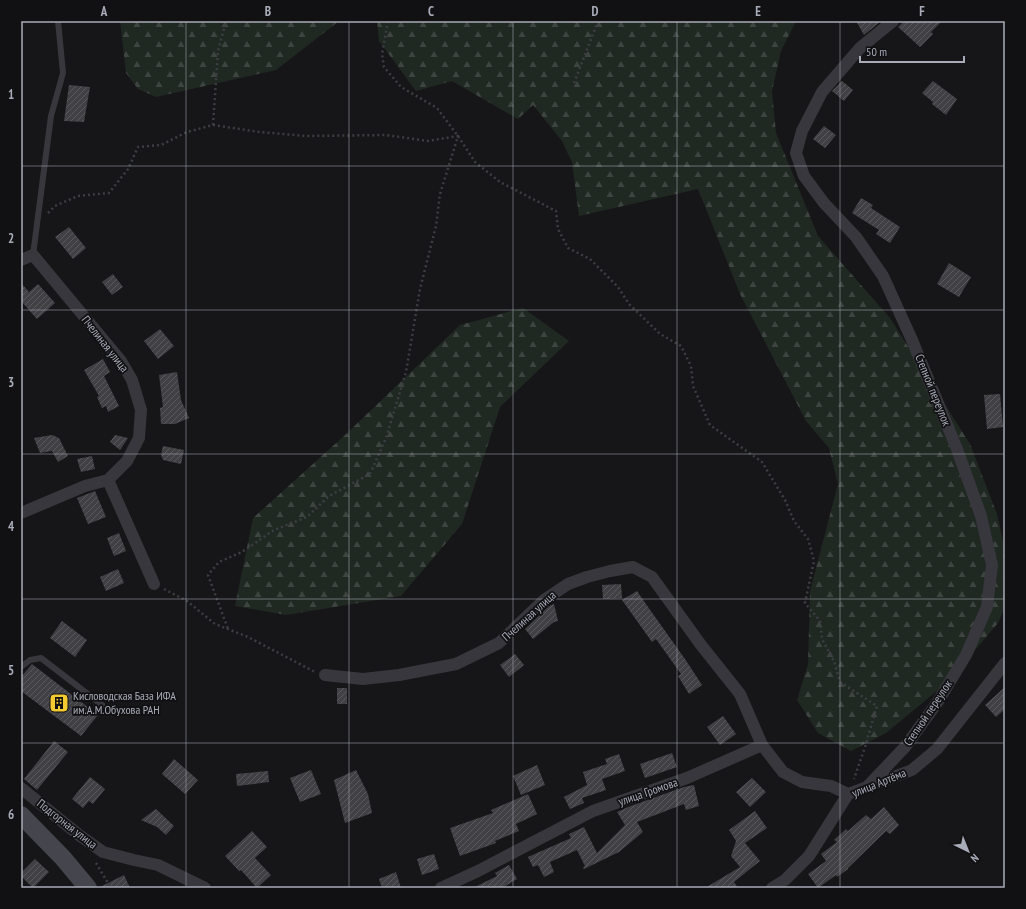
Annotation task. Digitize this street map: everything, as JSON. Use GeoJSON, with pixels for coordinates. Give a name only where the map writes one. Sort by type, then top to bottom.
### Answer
{"type":"FeatureCollection","features":[{"type":"Feature","properties":{"kind":"street","name":"Степной переулок"},"geometry":{"type":"LineString","coordinates":[[867,787],[905,747],[937,703],[966,655],[987,607],[992,565],[980,516],[957,449],[912,340],[883,276],[856,237],[824,203],[804,176],[796,153],[802,131],[822,92],[860,48],[893,21]]}},
{"type":"Feature","properties":{"kind":"street"},"geometry":{"type":"LineString","coordinates":[[21,260],[33,255]]}},
{"type":"Feature","properties":{"kind":"street","name":"Пчелиная улица"},"geometry":{"type":"LineString","coordinates":[[33,255],[121,361],[132,380],[141,410],[139,438],[127,461],[108,480]]}},
{"type":"Feature","properties":{"kind":"street"},"geometry":{"type":"LineString","coordinates":[[21,513],[84,486],[108,480],[154,584]]}},
{"type":"Feature","properties":{"kind":"street","name":"Пчелиная улица"},"geometry":{"type":"LineString","coordinates":[[326,675],[363,679],[399,675],[456,664],[499,643],[544,600],[568,584],[587,577],[632,567],[652,577],[701,645],[740,694],[762,745]]}},
{"type":"Feature","properties":{"kind":"street","name":"улица Артёма"},"geometry":{"type":"LineString","coordinates":[[772,888],[785,880],[809,856],[849,793],[912,770],[937,748],[1005,663]]}},
{"type":"Feature","properties":{"kind":"street"},"geometry":{"type":"LineString","coordinates":[[762,745],[784,772],[802,782],[831,786],[849,793]]}},
{"type":"Feature","properties":{"kind":"street","name":"улица Громова"},"geometry":{"type":"LineString","coordinates":[[441,888],[478,871],[593,811],[687,778],[762,745]]}},
{"type":"Feature","properties":{"kind":"street","name":"Подгорная улица"},"geometry":{"type":"LineString","coordinates":[[21,788],[79,835],[103,852],[134,860],[158,864],[204,888]]}},
{"type":"Feature","properties":{"kind":"street"},"geometry":{"type":"LineString","coordinates":[[21,815],[63,858],[88,888]]}},
{"type":"Feature","properties":{"kind":"lane"},"geometry":{"type":"LineString","coordinates":[[33,255],[51,116],[63,73],[58,21]]}},
{"type":"Feature","properties":{"kind":"lane"},"geometry":{"type":"LineString","coordinates":[[21,666],[30,660],[41,658],[102,705]]}},
{"type":"Feature","properties":{"kind":"path"},"geometry":{"type":"LineString","coordinates":[[213,125],[218,51],[226,21]]}},
{"type":"Feature","properties":{"kind":"path"},"geometry":{"type":"LineString","coordinates":[[388,21],[382,54],[384,67],[401,87],[437,108],[475,162],[500,182],[556,211],[558,228],[568,248],[590,259],[618,287],[629,304],[660,334],[682,346],[691,366],[693,386],[710,425],[762,462],[785,500],[794,521],[808,539],[814,561],[805,603],[820,621],[822,639],[834,661],[840,682],[877,706],[849,793]]}},
{"type":"Feature","properties":{"kind":"path"},"geometry":{"type":"LineString","coordinates":[[574,83],[598,21]]}},
{"type":"Feature","properties":{"kind":"path"},"geometry":{"type":"LineString","coordinates":[[36,225],[55,206],[78,196],[108,193],[128,169],[138,147],[162,145],[187,132],[213,125],[260,132],[306,136],[386,135],[428,141],[458,136]]}},
{"type":"Feature","properties":{"kind":"path"},"geometry":{"type":"LineString","coordinates":[[228,629],[208,575],[219,562],[242,552],[274,530],[306,517],[328,496],[370,474],[386,438],[406,372],[420,289],[436,226],[440,194],[458,136]]}},
{"type":"Feature","properties":{"kind":"path"},"geometry":{"type":"LineString","coordinates":[[154,584],[187,601],[215,624],[248,637],[311,670],[326,675]]}},
{"type":"Feature","properties":{"kind":"green space"},"geometry":{"type":"Polygon","coordinates":[[[120,21],[339,21],[276,70],[156,97],[138,89],[126,73],[120,21]]]}},
{"type":"Feature","properties":{"kind":"green space"},"geometry":{"type":"Polygon","coordinates":[[[377,21],[796,21],[781,51],[772,91],[776,133],[818,236],[890,318],[970,444],[997,514],[1005,550],[1005,607],[998,623],[949,681],[886,733],[851,751],[818,733],[797,700],[808,664],[810,591],[838,484],[829,448],[806,421],[740,294],[698,189],[579,216],[572,162],[562,141],[533,105],[518,119],[452,81],[416,91],[379,41],[377,21]]]}},
{"type":"Feature","properties":{"kind":"green space"},"geometry":{"type":"Polygon","coordinates":[[[523,308],[569,341],[500,407],[462,524],[401,596],[286,615],[235,606],[253,518],[344,436],[460,325],[523,308]]]}},
{"type":"Feature","properties":{"kind":"building"},"geometry":{"type":"Polygon","coordinates":[[[856,21],[881,21],[864,35],[856,21]]]}},
{"type":"Feature","properties":{"kind":"building"},"geometry":{"type":"Polygon","coordinates":[[[904,21],[942,21],[931,32],[933,34],[920,47],[898,27],[904,21]]]}},
{"type":"Feature","properties":{"kind":"building"},"geometry":{"type":"Polygon","coordinates":[[[842,81],[853,90],[844,101],[832,91],[842,81]]]}},
{"type":"Feature","properties":{"kind":"building"},"geometry":{"type":"Polygon","coordinates":[[[933,81],[957,99],[946,115],[932,104],[933,102],[922,93],[933,81]]]}},
{"type":"Feature","properties":{"kind":"building"},"geometry":{"type":"Polygon","coordinates":[[[69,85],[90,87],[84,122],[64,121],[69,85]]]}},
{"type":"Feature","properties":{"kind":"building"},"geometry":{"type":"Polygon","coordinates":[[[824,126],[836,135],[825,148],[813,139],[824,126]]]}},
{"type":"Feature","properties":{"kind":"building"},"geometry":{"type":"Polygon","coordinates":[[[861,198],[873,205],[871,208],[900,227],[890,243],[876,234],[879,230],[852,213],[861,198]]]}},
{"type":"Feature","properties":{"kind":"building"},"geometry":{"type":"Polygon","coordinates":[[[69,227],[86,248],[73,259],[55,237],[69,227]]]}},
{"type":"Feature","properties":{"kind":"building"},"geometry":{"type":"Polygon","coordinates":[[[949,263],[971,277],[959,297],[937,284],[949,263]]]}},
{"type":"Feature","properties":{"kind":"building"},"geometry":{"type":"Polygon","coordinates":[[[113,274],[123,287],[112,295],[102,282],[113,274]]]}},
{"type":"Feature","properties":{"kind":"building"},"geometry":{"type":"Polygon","coordinates":[[[21,283],[29,292],[38,284],[55,303],[37,319],[21,301],[21,283]]]}},
{"type":"Feature","properties":{"kind":"building"},"geometry":{"type":"Polygon","coordinates":[[[160,329],[174,346],[158,359],[144,341],[160,329]]]}},
{"type":"Feature","properties":{"kind":"building"},"geometry":{"type":"Polygon","coordinates":[[[103,359],[110,372],[104,376],[119,406],[108,412],[106,406],[102,408],[97,397],[99,396],[84,370],[103,359]]]}},
{"type":"Feature","properties":{"kind":"building"},"geometry":{"type":"Polygon","coordinates":[[[177,372],[181,400],[189,418],[175,424],[161,424],[160,408],[163,407],[159,375],[177,372]]]}},
{"type":"Feature","properties":{"kind":"building"},"geometry":{"type":"Polygon","coordinates":[[[1000,394],[1003,427],[987,429],[984,395],[1000,394]]]}},
{"type":"Feature","properties":{"kind":"building"},"geometry":{"type":"Polygon","coordinates":[[[52,435],[59,438],[68,456],[58,462],[52,451],[40,453],[34,438],[52,435]]]}},
{"type":"Feature","properties":{"kind":"building"},"geometry":{"type":"Polygon","coordinates":[[[115,435],[128,438],[120,450],[110,442],[115,435]]]}},
{"type":"Feature","properties":{"kind":"building"},"geometry":{"type":"Polygon","coordinates":[[[163,446],[184,450],[181,464],[163,460],[161,455],[163,446]]]}},
{"type":"Feature","properties":{"kind":"building"},"geometry":{"type":"Polygon","coordinates":[[[92,456],[95,469],[81,472],[77,459],[92,456]]]}},
{"type":"Feature","properties":{"kind":"building"},"geometry":{"type":"Polygon","coordinates":[[[95,491],[106,517],[88,524],[77,498],[95,491]]]}},
{"type":"Feature","properties":{"kind":"building"},"geometry":{"type":"Polygon","coordinates":[[[119,533],[126,551],[114,556],[107,538],[119,533]]]}},
{"type":"Feature","properties":{"kind":"building"},"geometry":{"type":"Polygon","coordinates":[[[118,569],[124,583],[106,591],[100,577],[118,569]]]}},
{"type":"Feature","properties":{"kind":"building"},"geometry":{"type":"Polygon","coordinates":[[[621,584],[622,598],[603,599],[602,585],[621,584]]]}},
{"type":"Feature","properties":{"kind":"building"},"geometry":{"type":"Polygon","coordinates":[[[637,591],[702,685],[689,694],[678,676],[681,674],[656,639],[652,642],[622,600],[637,591]]]}},
{"type":"Feature","properties":{"kind":"building"},"geometry":{"type":"Polygon","coordinates":[[[554,604],[558,621],[554,622],[533,639],[525,629],[549,606],[554,604]]]}},
{"type":"Feature","properties":{"kind":"building"},"geometry":{"type":"Polygon","coordinates":[[[62,621],[87,640],[75,657],[50,638],[62,621]]]}},
{"type":"Feature","properties":{"kind":"building"},"geometry":{"type":"Polygon","coordinates":[[[515,654],[524,665],[509,677],[500,665],[515,654]]]}},
{"type":"Feature","properties":{"kind":"building","name":"Кисловодская База ИФА им.А.М.Обухова РАН"},"geometry":{"type":"Polygon","coordinates":[[[32,664],[98,715],[81,736],[21,691],[21,677],[32,664]]]}},
{"type":"Feature","properties":{"kind":"building"},"geometry":{"type":"Polygon","coordinates":[[[1005,687],[1005,709],[996,717],[985,705],[1005,687]]]}},
{"type":"Feature","properties":{"kind":"building"},"geometry":{"type":"Polygon","coordinates":[[[337,688],[347,688],[347,704],[337,704],[337,688]]]}},
{"type":"Feature","properties":{"kind":"building"},"geometry":{"type":"Polygon","coordinates":[[[723,716],[736,734],[720,745],[707,727],[723,716]]]}},
{"type":"Feature","properties":{"kind":"building"},"geometry":{"type":"Polygon","coordinates":[[[54,741],[68,752],[37,790],[24,779],[54,741]]]}},
{"type":"Feature","properties":{"kind":"building"},"geometry":{"type":"Polygon","coordinates":[[[672,753],[677,767],[645,778],[640,764],[672,753]]]}},
{"type":"Feature","properties":{"kind":"building"},"geometry":{"type":"Polygon","coordinates":[[[619,754],[625,771],[602,779],[606,790],[582,798],[584,803],[570,809],[564,797],[587,785],[583,772],[607,764],[605,759],[619,754]]]}},
{"type":"Feature","properties":{"kind":"building"},"geometry":{"type":"Polygon","coordinates":[[[174,759],[198,780],[185,794],[162,774],[174,759]]]}},
{"type":"Feature","properties":{"kind":"building"},"geometry":{"type":"Polygon","coordinates":[[[537,765],[545,785],[521,795],[513,776],[537,765]]]}},
{"type":"Feature","properties":{"kind":"building"},"geometry":{"type":"Polygon","coordinates":[[[311,770],[321,794],[300,802],[290,778],[311,770]]]}},
{"type":"Feature","properties":{"kind":"building"},"geometry":{"type":"Polygon","coordinates":[[[356,770],[368,794],[372,813],[345,823],[334,780],[356,770]]]}},
{"type":"Feature","properties":{"kind":"building"},"geometry":{"type":"Polygon","coordinates":[[[268,771],[269,782],[237,786],[236,774],[268,771]]]}},
{"type":"Feature","properties":{"kind":"building"},"geometry":{"type":"Polygon","coordinates":[[[90,777],[105,789],[93,804],[89,801],[83,808],[72,799],[90,777]]]}},
{"type":"Feature","properties":{"kind":"building"},"geometry":{"type":"Polygon","coordinates":[[[752,778],[766,792],[750,807],[736,792],[752,778]]]}},
{"type":"Feature","properties":{"kind":"building"},"geometry":{"type":"Polygon","coordinates":[[[694,785],[699,806],[686,810],[684,804],[637,822],[643,832],[619,852],[584,869],[583,868],[585,866],[577,850],[550,862],[554,872],[544,877],[538,865],[533,867],[528,857],[571,838],[569,834],[584,827],[597,853],[625,825],[617,812],[684,787],[694,785]]]}},
{"type":"Feature","properties":{"kind":"building"},"geometry":{"type":"Polygon","coordinates":[[[528,794],[537,814],[516,824],[519,831],[495,841],[496,843],[460,856],[450,828],[493,813],[491,810],[528,794]]]}},
{"type":"Feature","properties":{"kind":"building"},"geometry":{"type":"Polygon","coordinates":[[[884,807],[899,825],[890,834],[886,831],[848,869],[837,877],[836,875],[818,888],[808,874],[826,861],[821,854],[837,842],[834,840],[846,829],[848,831],[866,815],[871,819],[884,807]]]}},
{"type":"Feature","properties":{"kind":"building"},"geometry":{"type":"Polygon","coordinates":[[[156,809],[174,826],[166,835],[157,827],[141,820],[156,809]]]}},
{"type":"Feature","properties":{"kind":"building"},"geometry":{"type":"Polygon","coordinates":[[[755,811],[767,828],[745,843],[760,861],[734,882],[738,888],[705,888],[740,867],[731,856],[736,841],[729,830],[755,811]]]}},
{"type":"Feature","properties":{"kind":"building"},"geometry":{"type":"Polygon","coordinates":[[[252,831],[267,847],[255,858],[271,875],[257,888],[241,870],[239,871],[225,856],[252,831]]]}},
{"type":"Feature","properties":{"kind":"building"},"geometry":{"type":"Polygon","coordinates":[[[434,854],[439,869],[422,875],[417,859],[434,854]]]}},
{"type":"Feature","properties":{"kind":"building"},"geometry":{"type":"Polygon","coordinates":[[[35,859],[49,872],[33,888],[21,876],[21,873],[35,859]]]}},
{"type":"Feature","properties":{"kind":"building"},"geometry":{"type":"Polygon","coordinates":[[[509,865],[517,879],[502,888],[473,888],[497,876],[495,873],[509,865]]]}},
{"type":"Feature","properties":{"kind":"building"},"geometry":{"type":"Polygon","coordinates":[[[396,872],[401,888],[382,888],[379,879],[396,872]]]}},
{"type":"Feature","properties":{"kind":"building"},"geometry":{"type":"Polygon","coordinates":[[[124,875],[130,888],[98,888],[124,875]]]}},
{"type":"Feature","properties":{"kind":"place","name":"Кисловодская База ИФА им.А.М.Обухова РАН"},"geometry":{"type":"Point","coordinates":[59,703]}}]}
